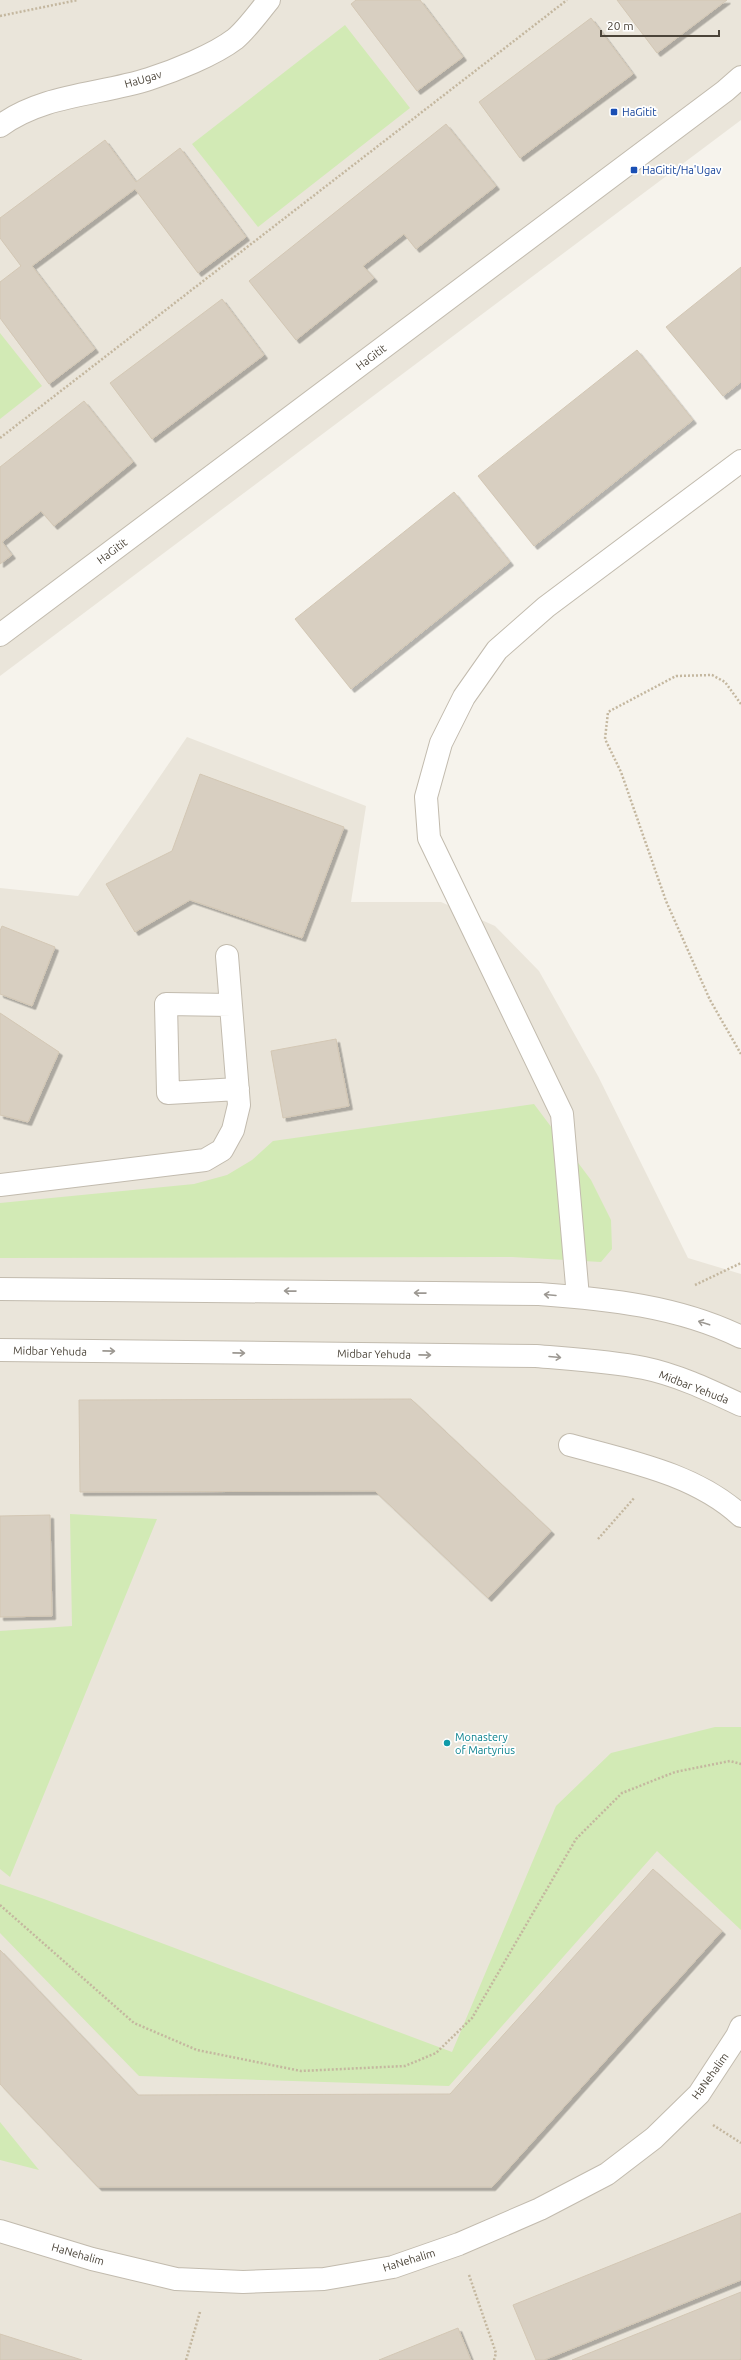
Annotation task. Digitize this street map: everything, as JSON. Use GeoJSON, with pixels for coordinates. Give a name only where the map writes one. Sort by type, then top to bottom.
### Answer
{"type":"FeatureCollection","features":[{"type":"Feature","properties":{"kind":"street","name":"HaUgav"},"geometry":{"type":"LineString","coordinates":[[0,126],[16,114],[68,96],[149,79],[194,62],[235,39],[269,0]]}},
{"type":"Feature","properties":{"kind":"street","name":"HaGitit"},"geometry":{"type":"LineString","coordinates":[[0,635],[712,101],[741,77]]}},
{"type":"Feature","properties":{"kind":"street"},"geometry":{"type":"LineString","coordinates":[[578,1297],[562,1114],[429,838],[426,797],[441,743],[464,697],[497,650],[546,607],[741,461]]}},
{"type":"Feature","properties":{"kind":"street"},"geometry":{"type":"LineString","coordinates":[[0,1185],[205,1160],[222,1150],[233,1130],[239,1105],[227,956]]}},
{"type":"Feature","properties":{"kind":"street"},"geometry":{"type":"LineString","coordinates":[[231,1005],[166,1004],[168,1093],[238,1089]]}},
{"type":"Feature","properties":{"kind":"street"},"geometry":{"type":"LineString","coordinates":[[0,1289],[538,1294],[608,1300],[660,1309],[741,1337]]}},
{"type":"Feature","properties":{"kind":"street","name":"Midbar Yehuda"},"geometry":{"type":"LineString","coordinates":[[0,1350],[536,1356],[600,1361],[646,1369],[708,1390],[741,1405]]}},
{"type":"Feature","properties":{"kind":"street"},"geometry":{"type":"LineString","coordinates":[[570,1445],[660,1470],[725,1501],[741,1516]]}},
{"type":"Feature","properties":{"kind":"street","name":"HaNehalim"},"geometry":{"type":"LineString","coordinates":[[0,2231],[92,2259],[176,2279],[243,2282],[324,2279],[393,2267],[459,2244],[540,2209],[607,2174],[654,2138],[699,2094],[737,2036],[741,2027]]}},
{"type":"Feature","properties":{"kind":"path"},"geometry":{"type":"LineString","coordinates":[[0,16],[78,0]]}},
{"type":"Feature","properties":{"kind":"path"},"geometry":{"type":"LineString","coordinates":[[0,438],[567,0]]}},
{"type":"Feature","properties":{"kind":"path"},"geometry":{"type":"LineString","coordinates":[[741,704],[725,682],[712,675],[676,676],[608,712],[605,740],[621,772],[666,900],[710,1000],[741,1054]]}},
{"type":"Feature","properties":{"kind":"path"},"geometry":{"type":"LineString","coordinates":[[598,1539],[660,1470]]}},
{"type":"Feature","properties":{"kind":"path"},"geometry":{"type":"LineString","coordinates":[[0,1905],[134,2022],[197,2050],[301,2071],[405,2066],[436,2053],[472,2018],[576,1839],[622,1793],[675,1772],[730,1761],[741,1764]]}},
{"type":"Feature","properties":{"kind":"path"},"geometry":{"type":"LineString","coordinates":[[459,2244],[496,2353],[494,2360]]}},
{"type":"Feature","properties":{"kind":"path"},"geometry":{"type":"LineString","coordinates":[[186,2360],[208,2281]]}},
{"type":"Feature","properties":{"kind":"shaded area"},"geometry":{"type":"Polygon","coordinates":[[[0,0],[741,0],[741,120],[0,676],[0,0]]]}},
{"type":"Feature","properties":{"kind":"shaded area"},"geometry":{"type":"Polygon","coordinates":[[[187,737],[366,806],[351,902],[441,902],[495,926],[539,971],[598,1076],[688,1258],[741,1274],[741,2360],[0,2360],[0,888],[78,896],[187,737]]]}},
{"type":"Feature","properties":{"kind":"green space"},"geometry":{"type":"Polygon","coordinates":[[[345,25],[410,108],[258,227],[192,144],[345,25]]]}},
{"type":"Feature","properties":{"kind":"green space"},"geometry":{"type":"Polygon","coordinates":[[[0,333],[42,386],[0,419],[0,333]]]}},
{"type":"Feature","properties":{"kind":"green space"},"geometry":{"type":"Polygon","coordinates":[[[534,1104],[591,1180],[611,1220],[612,1249],[601,1262],[512,1257],[0,1258],[0,1203],[194,1184],[227,1175],[252,1160],[273,1141],[534,1104]]]}},
{"type":"Feature","properties":{"kind":"green space"},"geometry":{"type":"Polygon","coordinates":[[[70,1514],[157,1519],[10,1877],[0,1869],[0,1631],[72,1626],[70,1514]]]}},
{"type":"Feature","properties":{"kind":"green space"},"geometry":{"type":"Polygon","coordinates":[[[715,1727],[741,1727],[741,1930],[657,1851],[449,2086],[139,2076],[0,1933],[0,1884],[44,1899],[452,2052],[556,1806],[611,1753],[715,1727]]]}},
{"type":"Feature","properties":{"kind":"green space"},"geometry":{"type":"Polygon","coordinates":[[[0,2122],[39,2170],[0,2160],[0,2122]]]}},
{"type":"Feature","properties":{"kind":"building"},"geometry":{"type":"Polygon","coordinates":[[[356,0],[420,0],[463,57],[417,91],[351,4],[356,0]]]}},
{"type":"Feature","properties":{"kind":"building"},"geometry":{"type":"Polygon","coordinates":[[[617,0],[727,0],[657,53],[617,0]]]}},
{"type":"Feature","properties":{"kind":"building"},"geometry":{"type":"Polygon","coordinates":[[[591,18],[633,74],[520,158],[479,102],[591,18]]]}},
{"type":"Feature","properties":{"kind":"building"},"geometry":{"type":"Polygon","coordinates":[[[446,124],[496,186],[416,249],[404,234],[363,266],[374,278],[296,340],[249,281],[446,124]]]}},
{"type":"Feature","properties":{"kind":"building"},"geometry":{"type":"Polygon","coordinates":[[[105,140],[136,182],[180,148],[246,237],[198,273],[135,189],[32,266],[95,349],[49,384],[0,318],[0,282],[21,266],[0,238],[0,218],[105,140]]]}},
{"type":"Feature","properties":{"kind":"building"},"geometry":{"type":"Polygon","coordinates":[[[741,267],[741,382],[723,396],[666,327],[741,267]]]}},
{"type":"Feature","properties":{"kind":"building"},"geometry":{"type":"Polygon","coordinates":[[[222,299],[264,355],[152,439],[110,383],[222,299]]]}},
{"type":"Feature","properties":{"kind":"building"},"geometry":{"type":"Polygon","coordinates":[[[637,350],[693,420],[534,546],[478,476],[637,350]]]}},
{"type":"Feature","properties":{"kind":"building"},"geometry":{"type":"Polygon","coordinates":[[[84,401],[133,462],[54,526],[41,511],[2,542],[12,555],[0,564],[0,467],[84,401]]]}},
{"type":"Feature","properties":{"kind":"building"},"geometry":{"type":"Polygon","coordinates":[[[454,492],[510,562],[351,689],[295,619],[454,492]]]}},
{"type":"Feature","properties":{"kind":"building"},"geometry":{"type":"Polygon","coordinates":[[[200,774],[344,827],[302,938],[190,900],[135,932],[106,884],[172,851],[200,774]]]}},
{"type":"Feature","properties":{"kind":"building"},"geometry":{"type":"Polygon","coordinates":[[[2,926],[55,947],[32,1006],[0,994],[0,931],[2,926]]]}},
{"type":"Feature","properties":{"kind":"building"},"geometry":{"type":"Polygon","coordinates":[[[0,1013],[59,1052],[28,1122],[0,1115],[0,1013]]]}},
{"type":"Feature","properties":{"kind":"building"},"geometry":{"type":"Polygon","coordinates":[[[336,1039],[349,1106],[283,1118],[271,1051],[336,1039]]]}},
{"type":"Feature","properties":{"kind":"building"},"geometry":{"type":"Polygon","coordinates":[[[411,1399],[551,1531],[488,1598],[375,1491],[80,1492],[79,1400],[411,1399]]]}},
{"type":"Feature","properties":{"kind":"building"},"geometry":{"type":"Polygon","coordinates":[[[50,1515],[52,1616],[0,1617],[0,1516],[50,1515]]]}},
{"type":"Feature","properties":{"kind":"building"},"geometry":{"type":"Polygon","coordinates":[[[653,1869],[722,1931],[492,2187],[98,2187],[0,2084],[0,1950],[138,2095],[450,2094],[653,1869]]]}},
{"type":"Feature","properties":{"kind":"building"},"geometry":{"type":"Polygon","coordinates":[[[741,2213],[741,2280],[544,2360],[536,2360],[513,2305],[741,2213]]]}},
{"type":"Feature","properties":{"kind":"building"},"geometry":{"type":"Polygon","coordinates":[[[741,2292],[741,2359],[739,2360],[572,2360],[741,2292]]]}},
{"type":"Feature","properties":{"kind":"building"},"geometry":{"type":"Polygon","coordinates":[[[458,2328],[471,2360],[379,2360],[458,2328]]]}},
{"type":"Feature","properties":{"kind":"building"},"geometry":{"type":"Polygon","coordinates":[[[0,2334],[82,2360],[0,2360],[0,2334]]]}},
{"type":"Feature","properties":{"kind":"place","name":"HaGitit"},"geometry":{"type":"Point","coordinates":[614,112]}},
{"type":"Feature","properties":{"kind":"place","name":"HaGitit/Ha'Ugav"},"geometry":{"type":"Point","coordinates":[634,170]}},
{"type":"Feature","properties":{"kind":"place","name":"Monastery of Martyrius"},"geometry":{"type":"Point","coordinates":[447,1743]}}]}
